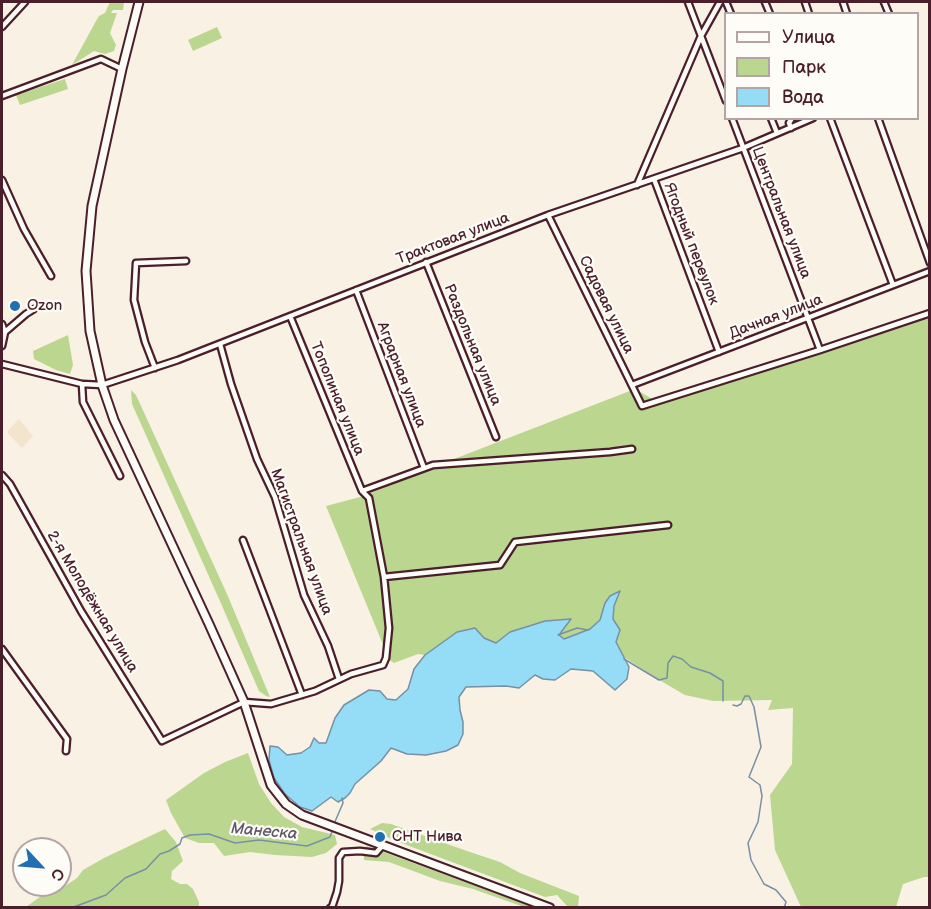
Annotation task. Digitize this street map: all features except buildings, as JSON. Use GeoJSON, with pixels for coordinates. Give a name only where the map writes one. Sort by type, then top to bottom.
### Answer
{"type":"FeatureCollection","features":[{"type":"Feature","properties":{"kind":"main road"},"geometry":{"type":"LineString","coordinates":[[139,2],[92,206],[86,271],[90,331],[102,386],[114,420],[244,702],[271,785],[286,804],[302,815],[550,908]]}},
{"type":"Feature","properties":{"kind":"street"},"geometry":{"type":"LineString","coordinates":[[2,27],[25,2]]}},
{"type":"Feature","properties":{"kind":"street"},"geometry":{"type":"LineString","coordinates":[[688,2],[724,96]]}},
{"type":"Feature","properties":{"kind":"street"},"geometry":{"type":"LineString","coordinates":[[637,185],[701,36],[720,2]]}},
{"type":"Feature","properties":{"kind":"street"},"geometry":{"type":"LineString","coordinates":[[2,96],[101,59],[123,69]]}},
{"type":"Feature","properties":{"kind":"street","name":"Центральная улица"},"geometry":{"type":"LineString","coordinates":[[733,120],[820,350]]}},
{"type":"Feature","properties":{"kind":"street"},"geometry":{"type":"LineString","coordinates":[[772,120],[777,133]]}},
{"type":"Feature","properties":{"kind":"street"},"geometry":{"type":"LineString","coordinates":[[791,120],[789,123],[791,128]]}},
{"type":"Feature","properties":{"kind":"street","name":"Трактовая улица"},"geometry":{"type":"LineString","coordinates":[[102,386],[220,344],[548,215],[743,148],[809,120]]}},
{"type":"Feature","properties":{"kind":"street"},"geometry":{"type":"LineString","coordinates":[[831,120],[893,285]]}},
{"type":"Feature","properties":{"kind":"street"},"geometry":{"type":"LineString","coordinates":[[879,120],[930,263]]}},
{"type":"Feature","properties":{"kind":"street","name":"Ягодный переулок"},"geometry":{"type":"LineString","coordinates":[[654,179],[719,352]]}},
{"type":"Feature","properties":{"kind":"street"},"geometry":{"type":"LineString","coordinates":[[2,180],[24,229],[51,276]]}},
{"type":"Feature","properties":{"kind":"street","name":"Садовая улица"},"geometry":{"type":"LineString","coordinates":[[548,215],[642,406],[820,350]]}},
{"type":"Feature","properties":{"kind":"street"},"geometry":{"type":"LineString","coordinates":[[155,368],[145,342],[134,300],[136,263],[186,261]]}},
{"type":"Feature","properties":{"kind":"street","name":"Раздольная улица"},"geometry":{"type":"LineString","coordinates":[[426,262],[496,437]]}},
{"type":"Feature","properties":{"kind":"street","name":"Дачная улица"},"geometry":{"type":"LineString","coordinates":[[632,385],[930,271]]}},
{"type":"Feature","properties":{"kind":"street","name":"Аграрная улица"},"geometry":{"type":"LineString","coordinates":[[356,290],[424,468]]}},
{"type":"Feature","properties":{"kind":"street"},"geometry":{"type":"LineString","coordinates":[[5,332],[34,309]]}},
{"type":"Feature","properties":{"kind":"street"},"geometry":{"type":"LineString","coordinates":[[820,350],[930,314]]}},
{"type":"Feature","properties":{"kind":"street","name":"Тополиная улица"},"geometry":{"type":"LineString","coordinates":[[290,316],[362,491],[369,498],[384,577],[389,628],[386,658],[383,665],[339,679]]}},
{"type":"Feature","properties":{"kind":"street"},"geometry":{"type":"LineString","coordinates":[[2,324],[5,332],[2,346]]}},
{"type":"Feature","properties":{"kind":"street","name":"Магистральная улица"},"geometry":{"type":"LineString","coordinates":[[220,344],[257,459],[275,497],[304,595],[328,646],[339,679]]}},
{"type":"Feature","properties":{"kind":"street"},"geometry":{"type":"LineString","coordinates":[[2,364],[82,384],[102,386]]}},
{"type":"Feature","properties":{"kind":"street"},"geometry":{"type":"LineString","coordinates":[[82,384],[83,402],[120,476]]}},
{"type":"Feature","properties":{"kind":"street"},"geometry":{"type":"LineString","coordinates":[[362,491],[433,465],[632,449]]}},
{"type":"Feature","properties":{"kind":"street","name":"2-я Молодёжная улица"},"geometry":{"type":"LineString","coordinates":[[2,475],[10,484],[81,611],[162,741],[244,702]]}},
{"type":"Feature","properties":{"kind":"street"},"geometry":{"type":"LineString","coordinates":[[384,577],[500,565],[515,542],[668,525]]}},
{"type":"Feature","properties":{"kind":"street"},"geometry":{"type":"LineString","coordinates":[[243,540],[302,694]]}},
{"type":"Feature","properties":{"kind":"street"},"geometry":{"type":"LineString","coordinates":[[2,649],[67,739],[66,751]]}},
{"type":"Feature","properties":{"kind":"street"},"geometry":{"type":"LineString","coordinates":[[244,702],[272,704],[315,691],[339,679]]}},
{"type":"Feature","properties":{"kind":"street"},"geometry":{"type":"LineString","coordinates":[[330,908],[337,892],[339,858],[343,852],[376,853],[383,845]]}},
{"type":"Feature","properties":{"kind":"shaded area"},"geometry":{"type":"Polygon","coordinates":[[[19,419],[33,436],[22,448],[7,432],[19,419]]]}},
{"type":"Feature","properties":{"kind":"green space"},"geometry":{"type":"Polygon","coordinates":[[[110,2],[124,2],[123,10],[113,10],[111,13],[117,13],[110,33],[116,45],[114,51],[105,54],[94,51],[72,65],[99,16],[105,13],[110,2]]]}},
{"type":"Feature","properties":{"kind":"green space"},"geometry":{"type":"Polygon","coordinates":[[[217,27],[222,38],[193,51],[188,40],[217,27]]]}},
{"type":"Feature","properties":{"kind":"green space"},"geometry":{"type":"Polygon","coordinates":[[[65,79],[68,89],[20,105],[16,95],[65,79]]]}},
{"type":"Feature","properties":{"kind":"green space"},"geometry":{"type":"Polygon","coordinates":[[[929,310],[929,877],[903,884],[896,907],[801,907],[775,850],[770,795],[792,764],[793,708],[768,710],[772,700],[713,701],[685,695],[621,655],[616,642],[620,630],[613,619],[614,606],[619,592],[605,603],[600,620],[590,629],[564,640],[558,635],[570,619],[545,621],[510,632],[496,643],[484,638],[475,629],[457,632],[425,655],[418,654],[394,663],[386,658],[384,647],[326,506],[364,496],[635,389],[656,401],[929,310]]]}},
{"type":"Feature","properties":{"kind":"green space"},"geometry":{"type":"Polygon","coordinates":[[[68,335],[73,365],[70,374],[34,359],[33,351],[68,335]]]}},
{"type":"Feature","properties":{"kind":"green space"},"geometry":{"type":"Polygon","coordinates":[[[131,390],[136,395],[227,594],[270,697],[259,691],[132,404],[131,390]]]}},
{"type":"Feature","properties":{"kind":"green space"},"geometry":{"type":"Polygon","coordinates":[[[248,753],[259,784],[271,803],[284,817],[302,827],[335,835],[337,844],[326,853],[312,857],[250,852],[224,856],[214,843],[199,843],[185,838],[166,800],[204,773],[248,753]]]}},
{"type":"Feature","properties":{"kind":"green space"},"geometry":{"type":"Polygon","coordinates":[[[382,823],[391,824],[500,862],[520,873],[579,896],[578,907],[567,906],[557,895],[545,897],[370,829],[382,823]]]}},
{"type":"Feature","properties":{"kind":"green space"},"geometry":{"type":"Polygon","coordinates":[[[165,829],[176,842],[183,861],[172,871],[171,879],[180,884],[187,884],[193,889],[199,907],[26,907],[40,897],[72,897],[72,881],[83,870],[165,829]]]}},
{"type":"Feature","properties":{"kind":"green space"},"geometry":{"type":"Polygon","coordinates":[[[367,846],[533,907],[524,907],[473,889],[440,881],[389,862],[364,860],[363,849],[367,846]]]}},
{"type":"Feature","properties":{"kind":"water"},"geometry":{"type":"Polygon","coordinates":[[[620,591],[614,606],[613,619],[620,630],[616,642],[629,667],[627,679],[615,690],[593,671],[571,669],[555,680],[543,679],[535,675],[519,688],[466,687],[459,697],[463,734],[458,745],[446,751],[426,755],[407,754],[391,748],[381,761],[355,784],[345,798],[338,802],[331,797],[312,811],[300,807],[285,794],[274,778],[269,760],[270,746],[278,747],[287,755],[301,753],[310,747],[314,738],[319,743],[326,743],[335,718],[344,705],[369,690],[380,691],[387,699],[396,700],[408,689],[414,669],[425,655],[457,632],[475,628],[484,638],[496,643],[510,632],[545,621],[571,619],[559,635],[564,639],[590,629],[600,620],[605,603],[610,596],[620,591]]]}},
{"type":"Feature","properties":{"kind":"waterway","name":"Манеска"},"geometry":{"type":"LineString","coordinates":[[558,635],[577,628],[588,630]]}},
{"type":"Feature","properties":{"kind":"waterway","name":"Манеска"},"geometry":{"type":"LineString","coordinates":[[624,659],[659,680],[667,678],[668,663],[673,656],[682,659],[691,667],[710,673],[723,681],[723,701]]}},
{"type":"Feature","properties":{"kind":"waterway","name":"Манеска"},"geometry":{"type":"LineString","coordinates":[[733,705],[741,704],[745,696],[749,696],[754,707],[761,747],[749,777],[760,785],[762,796],[758,822],[748,843],[751,860],[764,884],[776,890],[786,902],[784,908]]}},
{"type":"Feature","properties":{"kind":"waterway","name":"Манеска"},"geometry":{"type":"LineString","coordinates":[[334,824],[343,803],[342,798]]}},
{"type":"Feature","properties":{"kind":"waterway","name":"Манеска"},"geometry":{"type":"LineString","coordinates":[[71,908],[106,895],[125,878],[146,869],[160,854],[169,851],[180,844],[182,838],[190,835],[209,834],[235,843],[259,840],[307,846],[330,837],[333,829]]}},
{"type":"Feature","properties":{"kind":"place","name":"Ozon"},"geometry":{"type":"Point","coordinates":[15,306]}},
{"type":"Feature","properties":{"kind":"place","name":"СНТ Нива"},"geometry":{"type":"Point","coordinates":[380,837]}}]}
